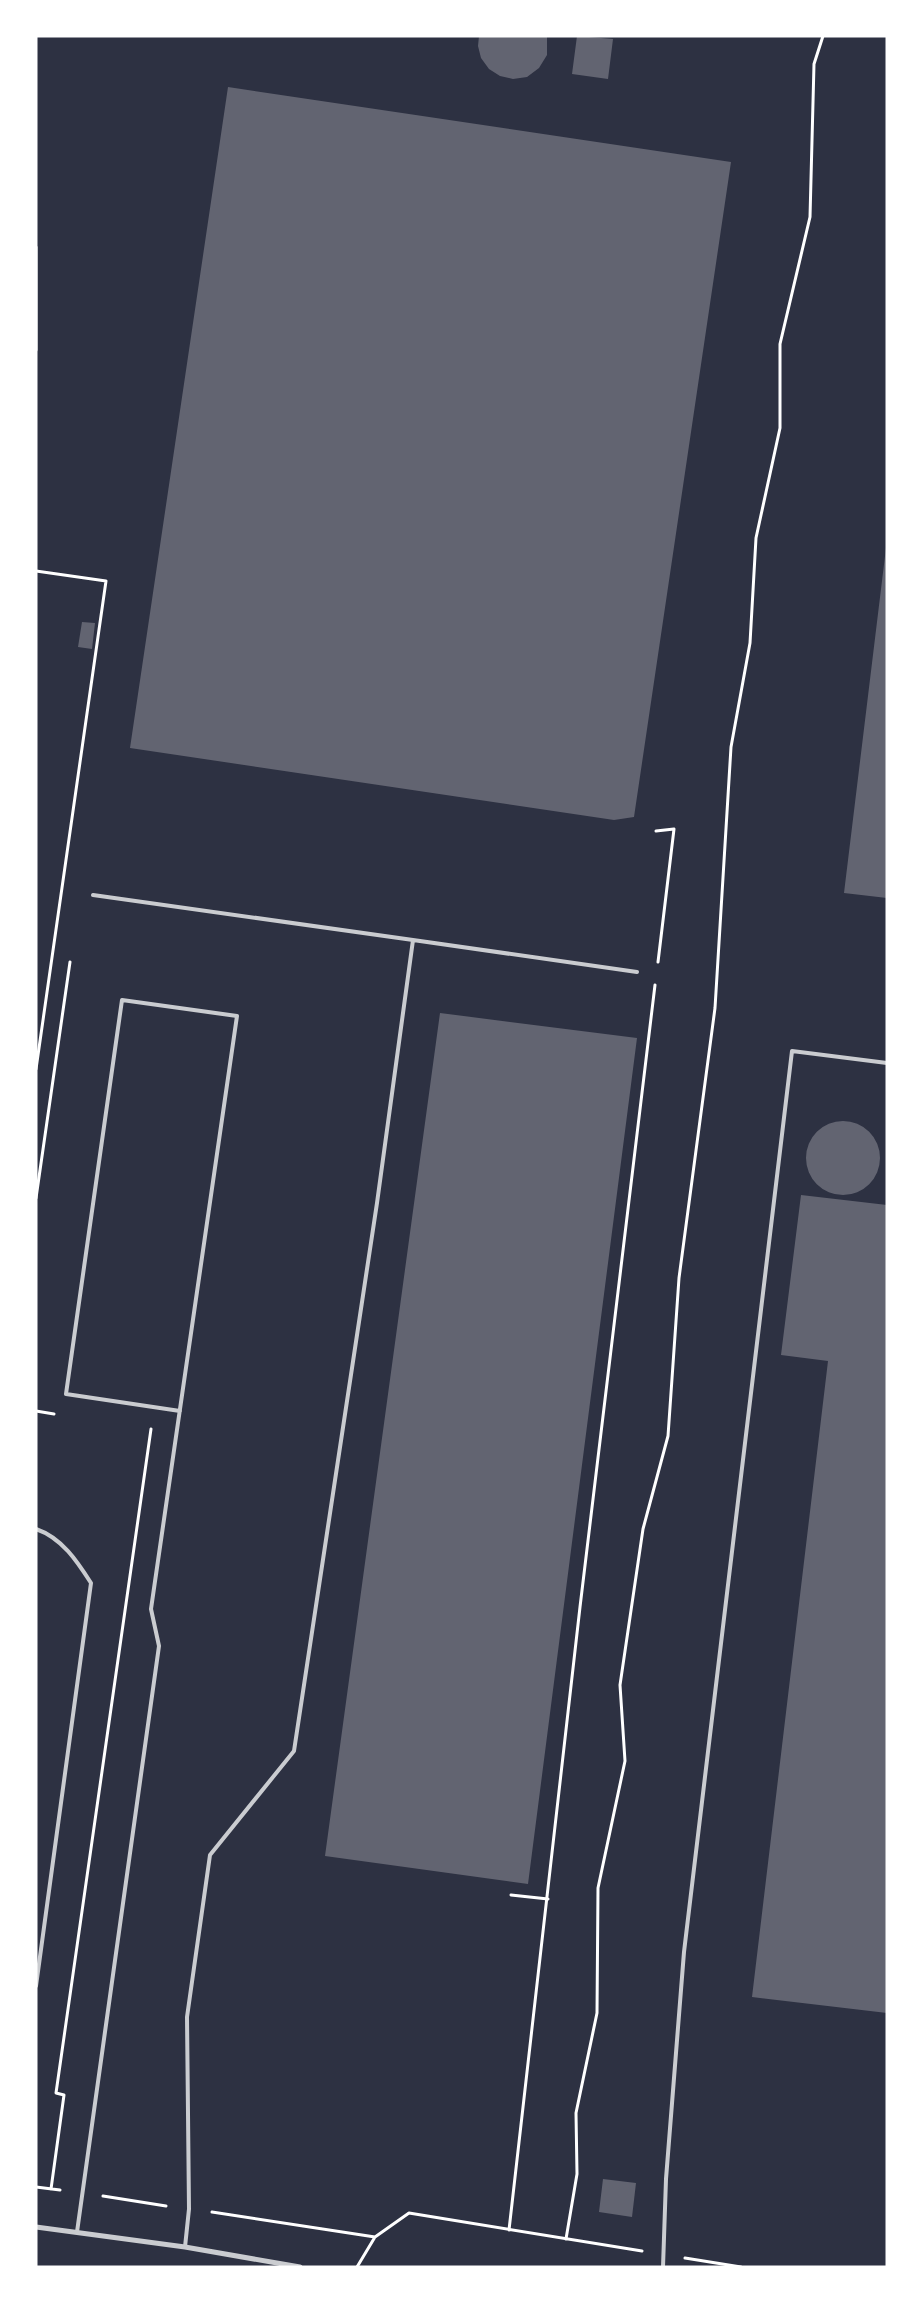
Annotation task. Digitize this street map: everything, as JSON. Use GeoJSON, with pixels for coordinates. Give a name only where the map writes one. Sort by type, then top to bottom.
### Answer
{"type":"FeatureCollection","features":[{"type":"Feature","properties":{"kind":"street"},"geometry":{"type":"LineString","coordinates":[[36,2227],[185,2247],[300,2267]]}},
{"type":"Feature","properties":{"kind":"lane"},"geometry":{"type":"LineString","coordinates":[[93,895],[638,972]]}},
{"type":"Feature","properties":{"kind":"lane"},"geometry":{"type":"LineString","coordinates":[[185,2247],[189,2209],[187,2017],[210,1855],[294,1751],[378,1202],[413,940]]}},
{"type":"Feature","properties":{"kind":"lane"},"geometry":{"type":"LineString","coordinates":[[77,2232],[159,1646],[151,1609],[180,1411],[236,1016],[122,1000],[66,1394],[180,1411]]}},
{"type":"Feature","properties":{"kind":"lane"},"geometry":{"type":"LineString","coordinates":[[663,2267],[666,2179],[684,1952],[792,1052],[887,1063]]}},
{"type":"Feature","properties":{"kind":"lane"},"geometry":{"type":"LineString","coordinates":[[36,1529],[47,1533],[76,1557],[91,1583],[36,1986]]}},
{"type":"Feature","properties":{"kind":"path"},"geometry":{"type":"LineString","coordinates":[[566,2239],[577,2174],[576,2113],[597,2013],[598,1888],[625,1762],[620,1685],[643,1529],[668,1436],[679,1278],[715,1008],[731,747],[750,643],[756,538],[780,428],[780,344],[810,218],[814,64],[823,36]]}},
{"type":"Feature","properties":{"kind":"path"},"geometry":{"type":"LineString","coordinates":[[36,247],[36,350]]}},
{"type":"Feature","properties":{"kind":"path"},"geometry":{"type":"LineString","coordinates":[[36,571],[106,581],[36,1069]]}},
{"type":"Feature","properties":{"kind":"path"},"geometry":{"type":"LineString","coordinates":[[656,831],[674,830],[657,967]]}},
{"type":"Feature","properties":{"kind":"path"},"geometry":{"type":"LineString","coordinates":[[36,1198],[70,962]]}},
{"type":"Feature","properties":{"kind":"path"},"geometry":{"type":"LineString","coordinates":[[509,2230],[580,1607],[656,977]]}},
{"type":"Feature","properties":{"kind":"path"},"geometry":{"type":"LineString","coordinates":[[36,1411],[55,1414]]}},
{"type":"Feature","properties":{"kind":"path"},"geometry":{"type":"LineString","coordinates":[[51,2189],[64,2095],[56,2093],[151,1428]]}},
{"type":"Feature","properties":{"kind":"path"},"geometry":{"type":"LineString","coordinates":[[510,1895],[548,1899]]}},
{"type":"Feature","properties":{"kind":"path"},"geometry":{"type":"LineString","coordinates":[[357,2267],[375,2237],[409,2213],[741,2267]]}},
{"type":"Feature","properties":{"kind":"building"},"geometry":{"type":"Polygon","coordinates":[[[479,36],[547,36],[547,55],[539,68],[527,77],[513,79],[500,76],[489,69],[481,58],[478,46],[479,36]]]}},
{"type":"Feature","properties":{"kind":"building"},"geometry":{"type":"Polygon","coordinates":[[[577,36],[613,39],[608,79],[572,74],[577,36]]]}},
{"type":"Feature","properties":{"kind":"building"},"geometry":{"type":"Polygon","coordinates":[[[228,87],[731,162],[634,817],[614,820],[130,748],[228,87]]]}},
{"type":"Feature","properties":{"kind":"building"},"geometry":{"type":"Polygon","coordinates":[[[887,548],[887,898],[844,893],[887,548]]]}},
{"type":"Feature","properties":{"kind":"building"},"geometry":{"type":"Polygon","coordinates":[[[82,622],[95,623],[92,649],[78,647],[82,622]]]}},
{"type":"Feature","properties":{"kind":"building"},"geometry":{"type":"Polygon","coordinates":[[[440,1013],[637,1038],[528,1884],[325,1856],[440,1013]]]}},
{"type":"Feature","properties":{"kind":"building"},"geometry":{"type":"Polygon","coordinates":[[[843,1121],[857,1124],[869,1132],[877,1144],[880,1158],[877,1172],[869,1184],[857,1192],[843,1195],[829,1192],[817,1184],[809,1172],[806,1158],[809,1144],[817,1132],[829,1124],[843,1121]]]}},
{"type":"Feature","properties":{"kind":"building"},"geometry":{"type":"Polygon","coordinates":[[[801,1195],[887,1205],[887,2013],[752,1997],[828,1361],[781,1355],[801,1195]]]}},
{"type":"Feature","properties":{"kind":"building"},"geometry":{"type":"Polygon","coordinates":[[[603,2179],[636,2183],[632,2217],[599,2212],[603,2179]]]}}]}
